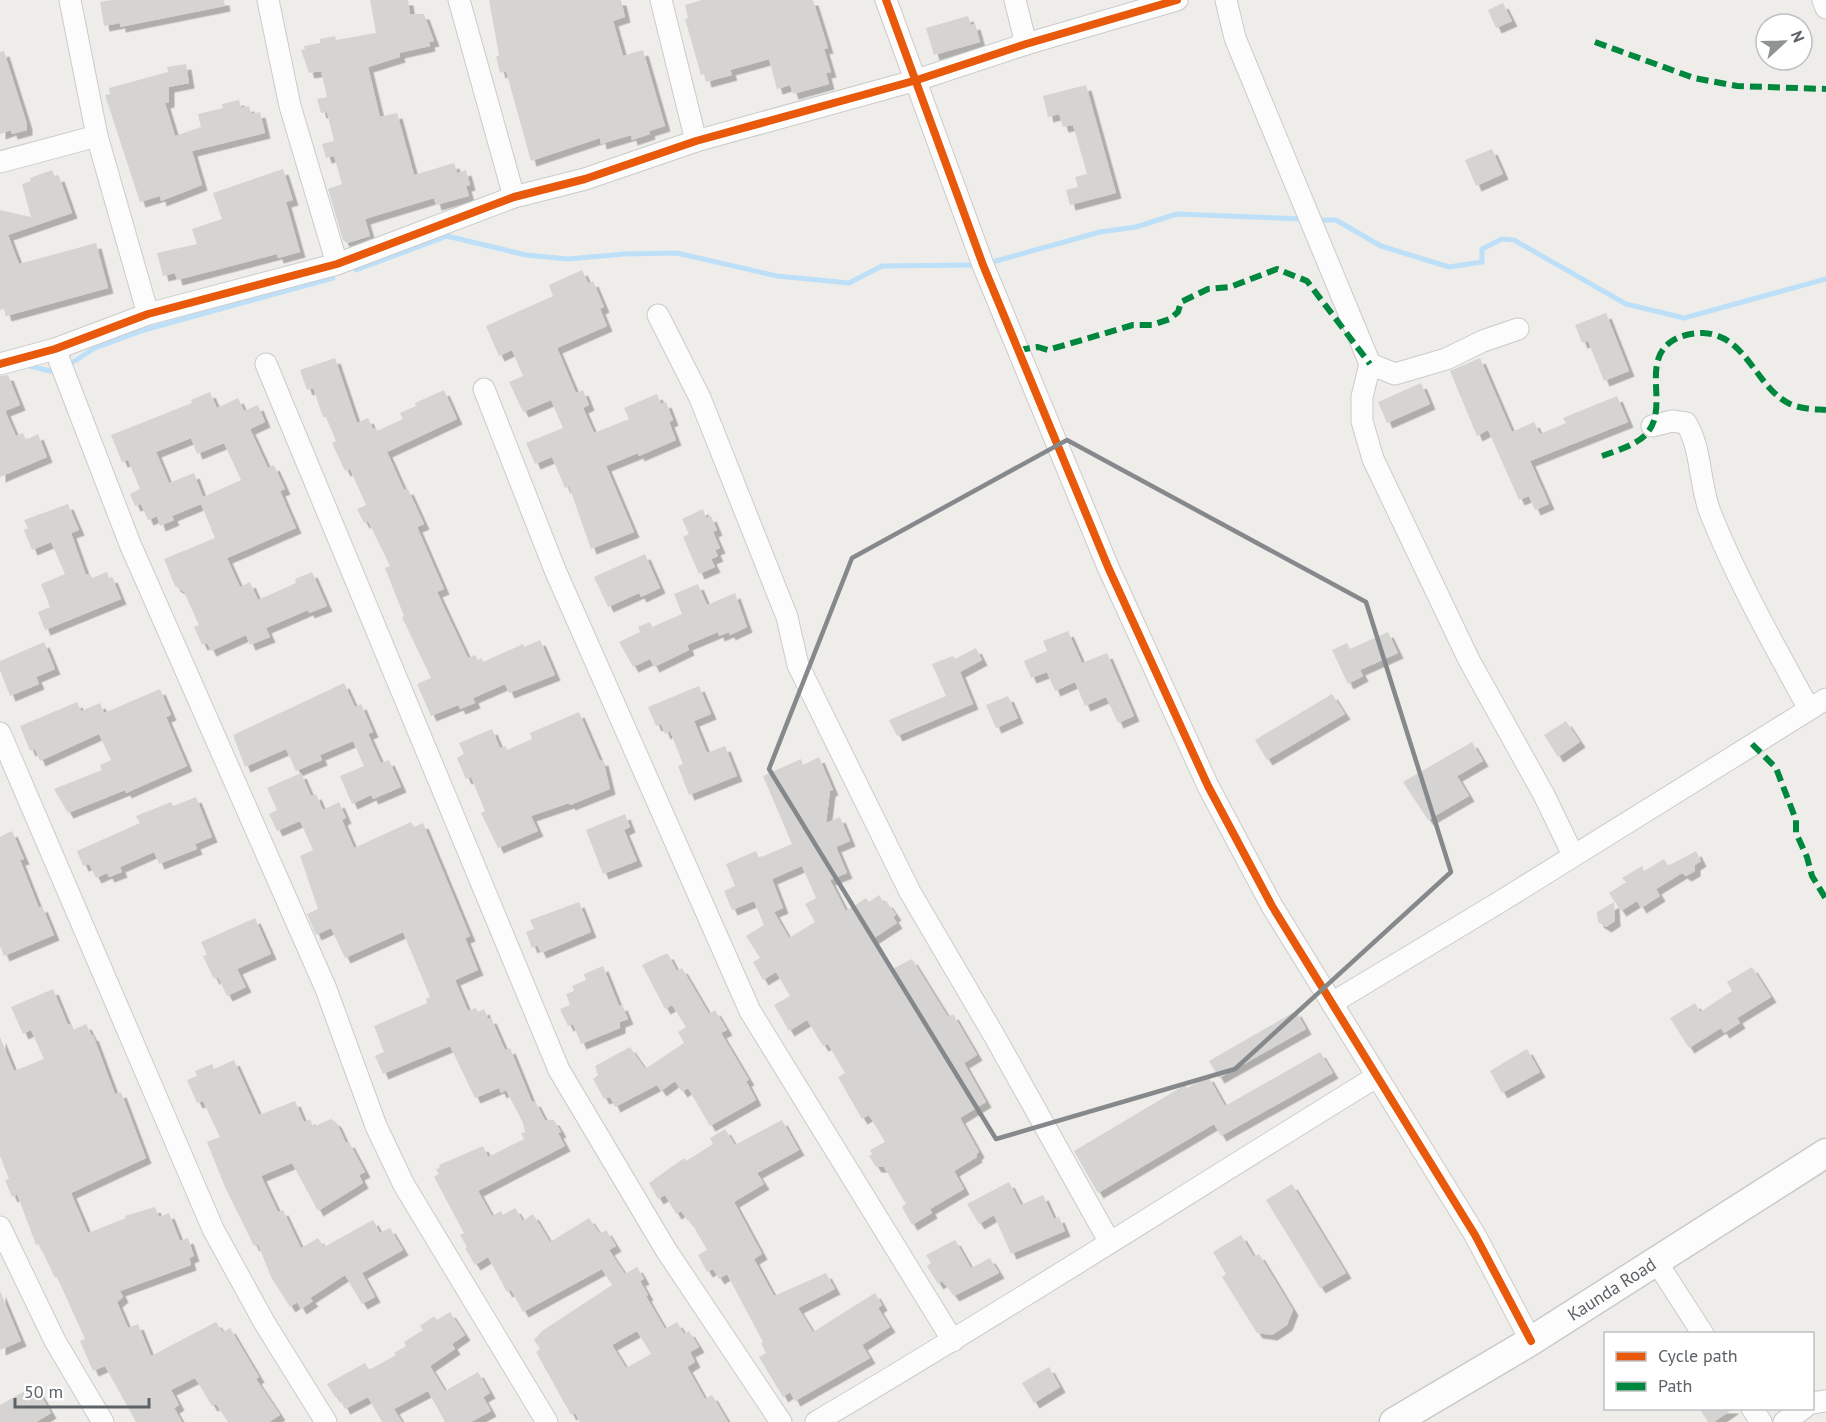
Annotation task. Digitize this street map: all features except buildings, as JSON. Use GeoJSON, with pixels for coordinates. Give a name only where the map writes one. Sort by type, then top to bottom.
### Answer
{"type":"FeatureCollection","features":[{"type":"Feature","properties":{"kind":"main road","name":"Kaunda Road"},"geometry":{"type":"LineString","coordinates":[[1394,1422],[1531,1341],[1826,1153]]}},
{"type":"Feature","properties":{"kind":"street"},"geometry":{"type":"LineString","coordinates":[[70,0],[97,136],[148,314]]}},
{"type":"Feature","properties":{"kind":"street"},"geometry":{"type":"LineString","coordinates":[[268,0],[290,106],[337,264]]}},
{"type":"Feature","properties":{"kind":"street"},"geometry":{"type":"LineString","coordinates":[[459,0],[514,197]]}},
{"type":"Feature","properties":{"kind":"street"},"geometry":{"type":"LineString","coordinates":[[660,0],[696,141]]}},
{"type":"Feature","properties":{"kind":"street"},"geometry":{"type":"LineString","coordinates":[[886,0],[983,265],[1108,567],[1170,705],[1244,854],[1376,1077],[1475,1235],[1531,1341]]}},
{"type":"Feature","properties":{"kind":"street"},"geometry":{"type":"LineString","coordinates":[[1015,0],[1026,44]]}},
{"type":"Feature","properties":{"kind":"street"},"geometry":{"type":"LineString","coordinates":[[0,364],[55,349],[148,314],[337,264],[514,197],[585,179],[696,141],[917,80],[1026,44],[1177,0]]}},
{"type":"Feature","properties":{"kind":"street"},"geometry":{"type":"LineString","coordinates":[[1226,0],[1235,38],[1370,364],[1362,397],[1362,421],[1373,459],[1464,651],[1544,795],[1573,855]]}},
{"type":"Feature","properties":{"kind":"street"},"geometry":{"type":"LineString","coordinates":[[1823,0],[1826,8]]}},
{"type":"Feature","properties":{"kind":"street"},"geometry":{"type":"LineString","coordinates":[[0,162],[97,136]]}},
{"type":"Feature","properties":{"kind":"street"},"geometry":{"type":"LineString","coordinates":[[658,315],[700,398],[787,617],[798,665],[910,892],[995,1037],[1109,1242]]}},
{"type":"Feature","properties":{"kind":"street"},"geometry":{"type":"LineString","coordinates":[[1370,364],[1395,374],[1446,358],[1483,341],[1518,329]]}},
{"type":"Feature","properties":{"kind":"street"},"geometry":{"type":"LineString","coordinates":[[55,349],[130,544],[326,989],[376,1126],[404,1185],[547,1422]]}},
{"type":"Feature","properties":{"kind":"street"},"geometry":{"type":"LineString","coordinates":[[266,364],[559,1070],[666,1250],[781,1422]]}},
{"type":"Feature","properties":{"kind":"street"},"geometry":{"type":"LineString","coordinates":[[484,389],[555,570],[750,1011],[954,1341]]}},
{"type":"Feature","properties":{"kind":"street"},"geometry":{"type":"LineString","coordinates":[[1332,1003],[1817,704],[1723,542],[1708,508],[1692,434],[1686,423],[1672,421],[1652,426]]}},
{"type":"Feature","properties":{"kind":"street"},"geometry":{"type":"LineString","coordinates":[[0,734],[213,1229],[264,1322],[326,1422]]}},
{"type":"Feature","properties":{"kind":"street"},"geometry":{"type":"LineString","coordinates":[[816,1422],[954,1341],[1376,1077]]}},
{"type":"Feature","properties":{"kind":"street"},"geometry":{"type":"LineString","coordinates":[[0,1227],[55,1341],[103,1422]]}},
{"type":"Feature","properties":{"kind":"street"},"geometry":{"type":"LineString","coordinates":[[1656,1261],[1702,1332]]}},
{"type":"Feature","properties":{"kind":"street"},"geometry":{"type":"LineString","coordinates":[[1784,1422],[1801,1410]]}},
{"type":"Feature","properties":{"kind":"highlighted area"},"geometry":{"type":"Polygon","coordinates":[[[1067,440],[1366,602],[1451,872],[1235,1069],[996,1139],[769,769],[852,558],[1067,440]]]}},
{"type":"Feature","properties":{"kind":"waterway"},"geometry":{"type":"LineString","coordinates":[[996,261],[1100,232],[1136,227],[1177,214],[1304,219]]}},
{"type":"Feature","properties":{"kind":"waterway"},"geometry":{"type":"LineString","coordinates":[[1316,220],[1336,220],[1381,246],[1449,267],[1482,262],[1482,249],[1502,239],[1514,240],[1626,304],[1684,318],[1826,279]]}},
{"type":"Feature","properties":{"kind":"waterway"},"geometry":{"type":"LineString","coordinates":[[356,270],[447,236],[526,255],[568,259],[624,254],[677,253],[777,276],[849,283],[882,266],[971,265]]}},
{"type":"Feature","properties":{"kind":"waterway"},"geometry":{"type":"LineString","coordinates":[[73,362],[95,348],[144,330],[333,278]]}},
{"type":"Feature","properties":{"kind":"waterway"},"geometry":{"type":"LineString","coordinates":[[29,366],[50,371]]}},
{"type":"Feature","properties":{"kind":"marked path"},"geometry":{"type":"LineString","coordinates":[[1595,42],[1694,78],[1737,86],[1826,89]]}},
{"type":"Feature","properties":{"kind":"marked path"},"geometry":{"type":"LineString","coordinates":[[1018,350],[1038,347],[1048,350],[1133,325],[1152,325],[1170,319],[1178,312],[1181,302],[1208,289],[1230,287],[1277,269],[1307,281],[1370,364]]}},
{"type":"Feature","properties":{"kind":"marked path"},"geometry":{"type":"LineString","coordinates":[[1602,456],[1636,442],[1648,432],[1654,419],[1657,364],[1662,351],[1679,337],[1695,333],[1718,336],[1730,343],[1741,352],[1768,386],[1790,404],[1826,410]]}},
{"type":"Feature","properties":{"kind":"marked path"},"geometry":{"type":"LineString","coordinates":[[1752,744],[1776,768],[1796,820],[1796,833],[1807,857],[1812,876],[1826,899]]}},
{"type":"Feature","properties":{"kind":"cycle path"},"geometry":{"type":"LineString","coordinates":[[886,0],[983,265],[1108,567],[1208,786],[1272,906],[1475,1235],[1531,1341]]}},
{"type":"Feature","properties":{"kind":"cycle path"},"geometry":{"type":"LineString","coordinates":[[0,364],[55,349],[148,314],[337,264],[514,197],[585,179],[696,141],[917,80],[1026,44],[1177,0]]}}]}
